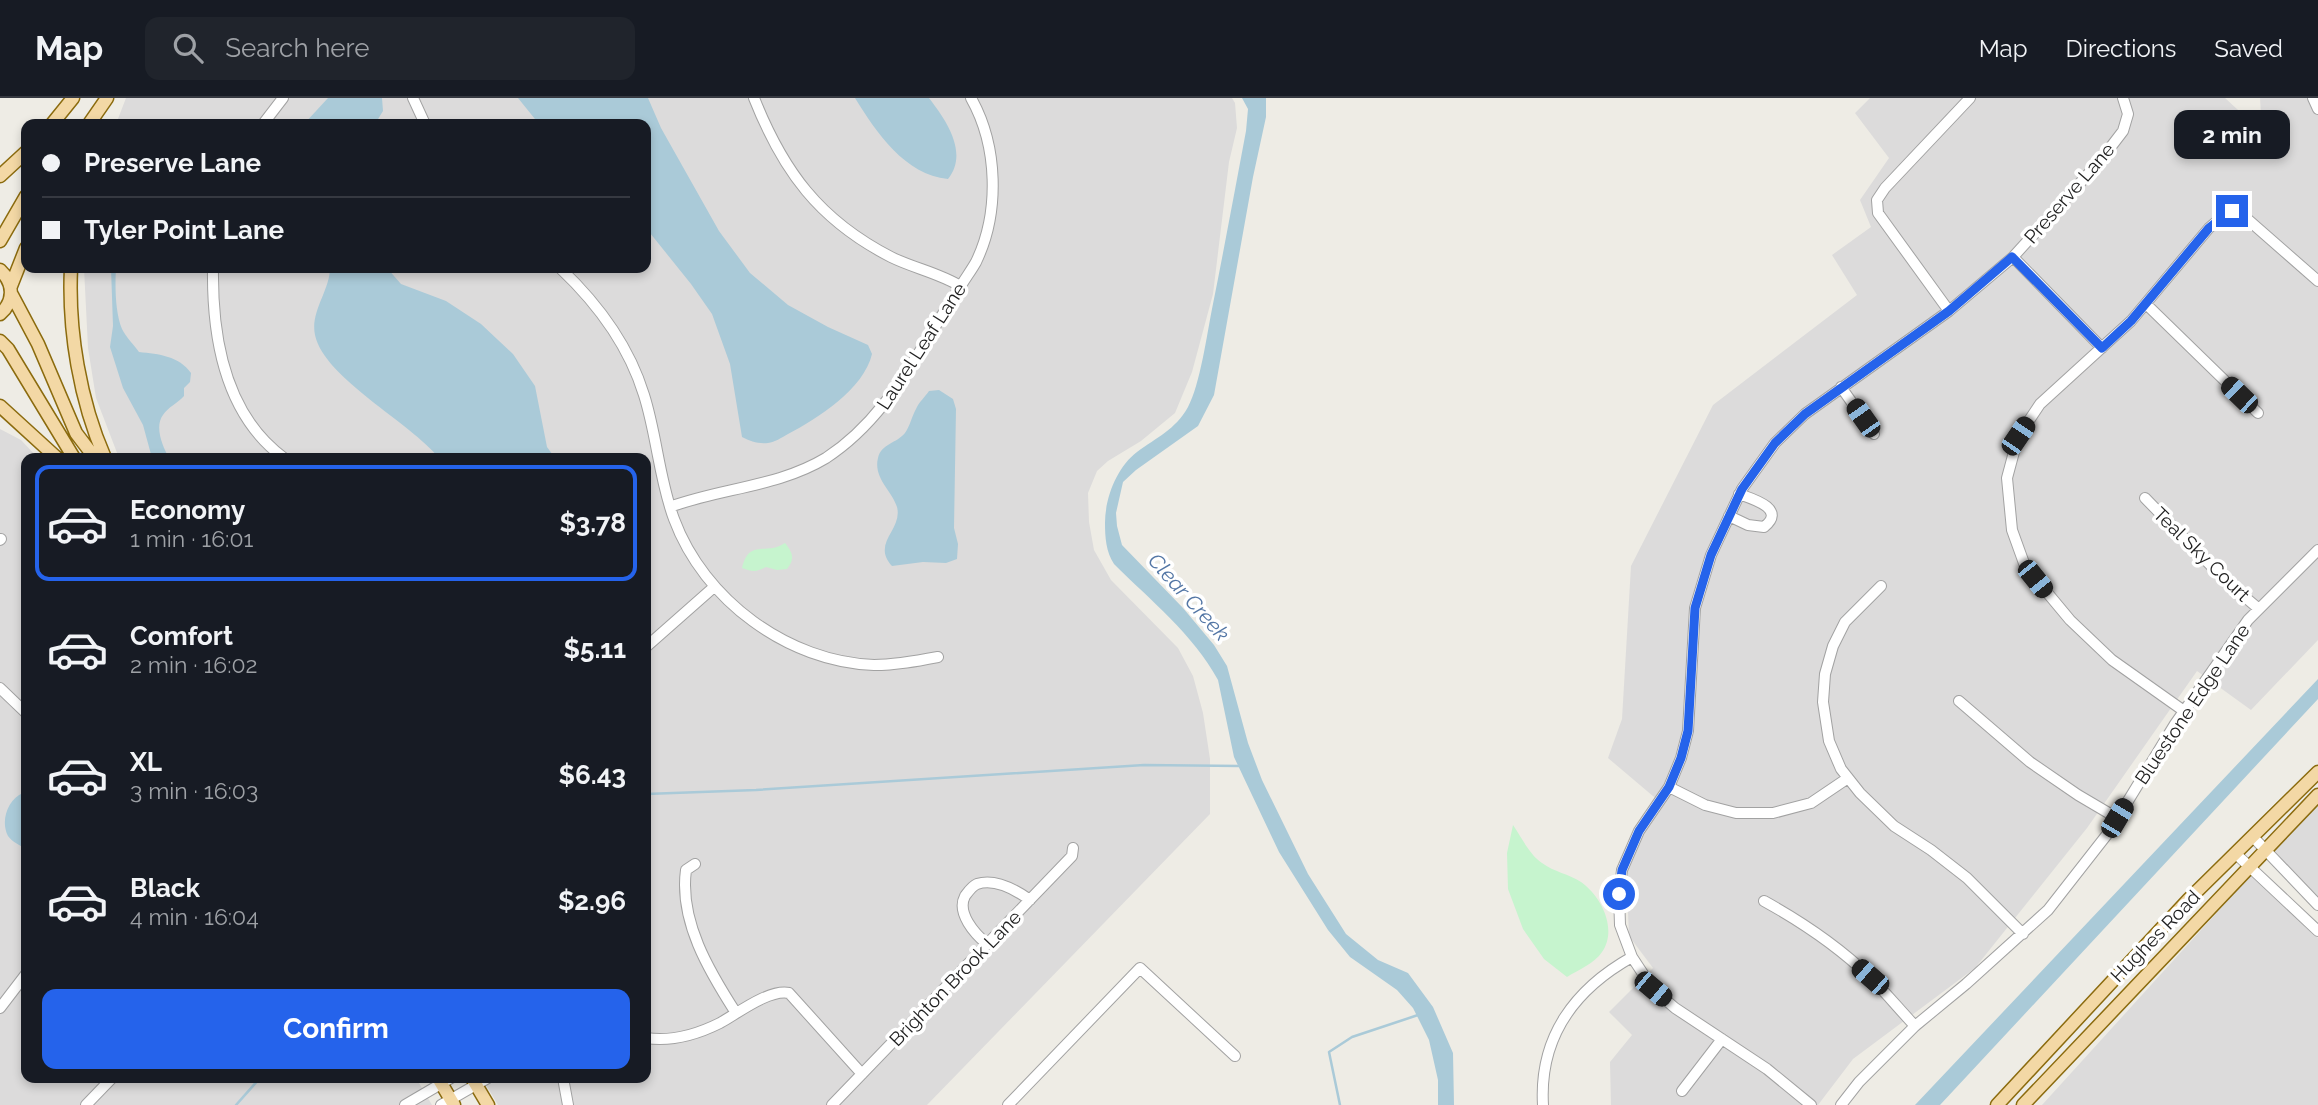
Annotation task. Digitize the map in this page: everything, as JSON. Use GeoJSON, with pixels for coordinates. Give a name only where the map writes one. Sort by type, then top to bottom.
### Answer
{"type":"FeatureCollection","features":[{"type":"Feature","properties":{"kind":"main road"},"geometry":{"type":"LineString","coordinates":[[56,119],[75,98]]}},
{"type":"Feature","properties":{"kind":"main road"},"geometry":{"type":"LineString","coordinates":[[66,119],[75,98]]}},
{"type":"Feature","properties":{"kind":"main road"},"geometry":{"type":"LineString","coordinates":[[93,119],[109,98]]}},
{"type":"Feature","properties":{"kind":"main road"},"geometry":{"type":"LineString","coordinates":[[102,119],[109,98]]}},
{"type":"Feature","properties":{"kind":"main road"},"geometry":{"type":"LineString","coordinates":[[0,176],[21,157]]}},
{"type":"Feature","properties":{"kind":"main road"},"geometry":{"type":"LineString","coordinates":[[0,241],[21,204]]}},
{"type":"Feature","properties":{"kind":"main road"},"geometry":{"type":"LineString","coordinates":[[0,314],[9,304],[21,262]]}},
{"type":"Feature","properties":{"kind":"main road"},"geometry":{"type":"LineString","coordinates":[[0,270],[8,278],[11,291],[38,344],[76,433],[91,453]]}},
{"type":"Feature","properties":{"kind":"main road"},"geometry":{"type":"LineString","coordinates":[[71,273],[73,330],[84,396],[103,453]]}},
{"type":"Feature","properties":{"kind":"main road"},"geometry":{"type":"LineString","coordinates":[[0,341],[8,349],[71,453]]}},
{"type":"Feature","properties":{"kind":"main road"},"geometry":{"type":"LineString","coordinates":[[0,406],[52,453]]}},
{"type":"Feature","properties":{"kind":"main road","name":"Hughes Road"},"geometry":{"type":"LineString","coordinates":[[1997,1105],[2179,910],[2318,772]]}},
{"type":"Feature","properties":{"kind":"main road","name":"Hughes Road"},"geometry":{"type":"LineString","coordinates":[[2023,1105],[2318,795]]}},
{"type":"Feature","properties":{"kind":"main road"},"geometry":{"type":"LineString","coordinates":[[444,1083],[448,1103]]}},
{"type":"Feature","properties":{"kind":"main road"},"geometry":{"type":"LineString","coordinates":[[475,1083],[488,1105]]}},
{"type":"Feature","properties":{"kind":"street"},"geometry":{"type":"LineString","coordinates":[[267,119],[283,98]]}},
{"type":"Feature","properties":{"kind":"street"},"geometry":{"type":"LineString","coordinates":[[413,98],[423,119]]}},
{"type":"Feature","properties":{"kind":"street"},"geometry":{"type":"LineString","coordinates":[[754,98],[791,173],[829,216],[877,250],[960,286]]}},
{"type":"Feature","properties":{"kind":"street","name":"Laurel Leaf Lane"},"geometry":{"type":"LineString","coordinates":[[670,507],[776,481],[818,462],[853,438],[884,405],[976,261],[982,246],[990,214],[992,181],[988,139],[971,98]]}},
{"type":"Feature","properties":{"kind":"street"},"geometry":{"type":"LineString","coordinates":[[1949,311],[1878,213],[1877,200],[1885,188],[1970,98]]}},
{"type":"Feature","properties":{"kind":"street","name":"Preserve Lane"},"geometry":{"type":"LineString","coordinates":[[1811,1105],[1767,1069],[1675,1008],[1653,989],[1632,957],[1620,925],[1619,894],[1622,870],[1639,831],[1669,787],[1688,731],[1695,608],[1711,555],[1739,494],[1775,443],[1805,414],[1949,311],[2012,257],[2123,131],[2128,114],[2123,98]]}},
{"type":"Feature","properties":{"kind":"street"},"geometry":{"type":"LineString","coordinates":[[2313,98],[2318,110]]}},
{"type":"Feature","properties":{"kind":"street"},"geometry":{"type":"LineString","coordinates":[[2183,711],[2112,660],[2070,620],[2025,566],[2012,530],[2007,478],[2018,436],[2040,404],[2146,304],[2209,228],[2232,211],[2245,217],[2318,281]]}},
{"type":"Feature","properties":{"kind":"street"},"geometry":{"type":"LineString","coordinates":[[2012,257],[2102,348]]}},
{"type":"Feature","properties":{"kind":"street"},"geometry":{"type":"LineString","coordinates":[[213,273],[215,332],[225,370],[246,417],[278,453]]}},
{"type":"Feature","properties":{"kind":"street"},"geometry":{"type":"LineString","coordinates":[[565,273],[599,310],[622,346],[640,382],[670,507],[685,543],[714,587],[768,631],[832,658],[882,664],[937,657]]}},
{"type":"Feature","properties":{"kind":"street"},"geometry":{"type":"LineString","coordinates":[[2146,304],[2258,413]]}},
{"type":"Feature","properties":{"kind":"street"},"geometry":{"type":"LineString","coordinates":[[1841,387],[1874,433]]}},
{"type":"Feature","properties":{"kind":"street"},"geometry":{"type":"LineString","coordinates":[[1729,516],[1756,527],[1764,527],[1769,522],[1769,508],[1739,494]]}},
{"type":"Feature","properties":{"kind":"street","name":"Teal Sky Court"},"geometry":{"type":"LineString","coordinates":[[2145,498],[2226,581],[2259,609]]}},
{"type":"Feature","properties":{"kind":"street","name":"Bluestone Edge Lane"},"geometry":{"type":"LineString","coordinates":[[1841,1105],[1859,1082],[1915,1026],[2049,910],[2085,866],[2183,711],[2248,620],[2318,550]]}},
{"type":"Feature","properties":{"kind":"street"},"geometry":{"type":"LineString","coordinates":[[1881,586],[1845,622],[1833,646],[1825,674],[1823,702],[1829,741],[1841,769],[1860,793],[1894,826],[1967,878],[2022,933]]}},
{"type":"Feature","properties":{"kind":"street"},"geometry":{"type":"LineString","coordinates":[[651,643],[714,587]]}},
{"type":"Feature","properties":{"kind":"street"},"geometry":{"type":"LineString","coordinates":[[0,688],[21,708]]}},
{"type":"Feature","properties":{"kind":"street"},"geometry":{"type":"LineString","coordinates":[[1959,701],[2031,762],[2117,818]]}},
{"type":"Feature","properties":{"kind":"street"},"geometry":{"type":"LineString","coordinates":[[1669,787],[1705,805],[1736,813],[1773,813],[1811,803],[1848,778]]}},
{"type":"Feature","properties":{"kind":"street"},"geometry":{"type":"LineString","coordinates":[[2253,837],[2318,905]]}},
{"type":"Feature","properties":{"kind":"street","name":"Brighton Brook Lane"},"geometry":{"type":"LineString","coordinates":[[832,1105],[1072,856],[1073,848]]}},
{"type":"Feature","properties":{"kind":"street"},"geometry":{"type":"LineString","coordinates":[[2236,854],[2318,931]]}},
{"type":"Feature","properties":{"kind":"street"},"geometry":{"type":"LineString","coordinates":[[695,864],[686,870],[684,882],[690,920],[711,972],[736,1013]]}},
{"type":"Feature","properties":{"kind":"street"},"geometry":{"type":"LineString","coordinates":[[987,944],[978,937],[964,915],[962,902],[967,892],[977,884],[997,884],[1017,890],[1030,900]]}},
{"type":"Feature","properties":{"kind":"street"},"geometry":{"type":"LineString","coordinates":[[1764,901],[1802,922],[1842,953],[1870,977],[1915,1026]]}},
{"type":"Feature","properties":{"kind":"street"},"geometry":{"type":"LineString","coordinates":[[1543,1105],[1542,1081],[1547,1058],[1566,1014],[1594,982],[1632,957]]}},
{"type":"Feature","properties":{"kind":"street"},"geometry":{"type":"LineString","coordinates":[[1012,1104],[1140,968],[1235,1056]]}},
{"type":"Feature","properties":{"kind":"street"},"geometry":{"type":"LineString","coordinates":[[0,1008],[21,981]]}},
{"type":"Feature","properties":{"kind":"street"},"geometry":{"type":"LineString","coordinates":[[651,1039],[681,1038],[783,991],[789,993],[862,1074]]}},
{"type":"Feature","properties":{"kind":"street"},"geometry":{"type":"LineString","coordinates":[[1682,1091],[1721,1039]]}},
{"type":"Feature","properties":{"kind":"street"},"geometry":{"type":"LineString","coordinates":[[86,1105],[107,1083]]}},
{"type":"Feature","properties":{"kind":"street"},"geometry":{"type":"LineString","coordinates":[[405,1105],[438,1083]]}},
{"type":"Feature","properties":{"kind":"street"},"geometry":{"type":"LineString","coordinates":[[448,1103],[472,1083]]}},
{"type":"Feature","properties":{"kind":"street"},"geometry":{"type":"LineString","coordinates":[[564,1083],[568,1105]]}},
{"type":"Feature","properties":{"kind":"shaded area"},"geometry":{"type":"Polygon","coordinates":[[[126,98],[1232,98],[1235,103],[1237,128],[1229,162],[1213,294],[1192,372],[1175,413],[1141,441],[1097,471],[1088,493],[1094,550],[1111,580],[1178,648],[1193,676],[1203,713],[1210,759],[1210,814],[927,1105],[498,1105],[485,1083],[651,1083],[651,453],[117,453],[96,398],[88,348],[84,273],[651,273],[651,119],[118,119],[126,98]]]}},
{"type":"Feature","properties":{"kind":"shaded area"},"geometry":{"type":"Polygon","coordinates":[[[1870,98],[2225,98],[2262,132],[2260,98],[2318,98],[2318,640],[2251,710],[2197,671],[2087,828],[1975,968],[1853,1059],[1818,1105],[1611,1105],[1610,1062],[1632,1035],[1609,1012],[1653,968],[1629,936],[1626,864],[1660,802],[1608,758],[1622,719],[1631,566],[1713,405],[1857,295],[1832,255],[1871,227],[1860,200],[1889,158],[1855,113],[1870,98]]]}},
{"type":"Feature","properties":{"kind":"shaded area"},"geometry":{"type":"Polygon","coordinates":[[[0,429],[21,440],[33,453],[21,453],[21,1083],[419,1083],[432,1105],[0,1105],[0,429]]]}},
{"type":"Feature","properties":{"kind":"shaded area"},"geometry":{"type":"Polygon","coordinates":[[[2318,803],[2318,901],[2275,851],[2318,803]]]}},
{"type":"Feature","properties":{"kind":"shaded area"},"geometry":{"type":"Polygon","coordinates":[[[2251,875],[2318,938],[2318,1105],[2042,1105],[2251,875]]]}},
{"type":"Feature","properties":{"kind":"green space"},"geometry":{"type":"Polygon","coordinates":[[[785,543],[792,556],[787,569],[766,567],[755,571],[742,568],[749,553],[754,550],[778,547],[785,543]]]}},
{"type":"Feature","properties":{"kind":"green space"},"geometry":{"type":"Polygon","coordinates":[[[1513,825],[1537,859],[1551,869],[1581,882],[1601,904],[1605,914],[1608,933],[1602,952],[1591,963],[1567,977],[1544,959],[1523,929],[1508,889],[1507,853],[1513,825]]]}},
{"type":"Feature","properties":{"kind":"water"},"geometry":{"type":"Polygon","coordinates":[[[328,98],[382,98],[383,111],[378,119],[309,119],[328,98]]]}},
{"type":"Feature","properties":{"kind":"water"},"geometry":{"type":"Polygon","coordinates":[[[518,98],[648,98],[661,128],[719,231],[750,273],[788,305],[868,345],[872,354],[860,379],[838,402],[778,440],[761,443],[742,437],[730,364],[712,314],[651,234],[651,119],[535,119],[518,98]]]}},
{"type":"Feature","properties":{"kind":"water"},"geometry":{"type":"Polygon","coordinates":[[[855,98],[929,98],[948,126],[956,148],[954,169],[948,179],[933,176],[905,161],[882,138],[855,98]]]}},
{"type":"Feature","properties":{"kind":"water"},"geometry":{"type":"Polygon","coordinates":[[[1242,98],[1266,98],[1266,117],[1214,395],[1198,426],[1123,482],[1116,513],[1117,526],[1122,545],[1183,608],[1214,645],[1227,666],[1248,743],[1262,780],[1308,874],[1346,934],[1378,960],[1408,973],[1433,1007],[1453,1053],[1454,1105],[1438,1105],[1438,1080],[1429,1040],[1413,1008],[1397,990],[1350,957],[1328,930],[1279,852],[1234,757],[1218,680],[1208,663],[1170,618],[1114,564],[1106,544],[1107,503],[1118,474],[1130,458],[1177,422],[1188,407],[1196,386],[1246,131],[1248,109],[1242,98]]]}},
{"type":"Feature","properties":{"kind":"water"},"geometry":{"type":"Polygon","coordinates":[[[111,273],[116,273],[118,315],[128,338],[139,352],[175,359],[191,373],[190,382],[184,388],[184,396],[160,420],[160,437],[166,453],[151,453],[143,425],[123,388],[110,347],[113,326],[111,273]]]}},
{"type":"Feature","properties":{"kind":"water"},"geometry":{"type":"Polygon","coordinates":[[[329,273],[391,273],[401,284],[446,301],[481,324],[513,354],[535,386],[547,447],[551,453],[434,453],[351,384],[322,351],[314,326],[329,273]]]}},
{"type":"Feature","properties":{"kind":"water"},"geometry":{"type":"Polygon","coordinates":[[[939,390],[953,399],[956,409],[954,528],[958,544],[957,559],[946,563],[923,562],[892,566],[886,558],[885,550],[896,523],[897,507],[880,478],[878,458],[882,450],[905,433],[917,406],[929,391],[939,390]]]}},
{"type":"Feature","properties":{"kind":"water"},"geometry":{"type":"Polygon","coordinates":[[[2318,679],[2318,699],[1940,1105],[1915,1105],[2318,679]]]}},
{"type":"Feature","properties":{"kind":"water"},"geometry":{"type":"Polygon","coordinates":[[[21,794],[21,846],[8,836],[5,824],[7,811],[21,794]]]}},
{"type":"Feature","properties":{"kind":"waterway"},"geometry":{"type":"LineString","coordinates":[[651,794],[756,790],[1144,765],[1240,766]]}},
{"type":"Feature","properties":{"kind":"waterway"},"geometry":{"type":"LineString","coordinates":[[1340,1105],[1329,1052],[1352,1037],[1418,1015]]}},
{"type":"Feature","properties":{"kind":"waterway"},"geometry":{"type":"LineString","coordinates":[[236,1105],[256,1083]]}},
{"type":"Feature","properties":{"kind":"route"},"geometry":{"type":"LineString","coordinates":[[1619,894],[1622,870],[1630,850],[1639,831],[1669,787],[1681,758],[1688,731],[1695,608],[1711,555],[1742,489],[1775,443],[1805,414],[1928,327],[2012,257],[2102,348],[2131,321],[2209,228],[2232,211]]}},
{"type":"Feature","properties":{"kind":"water label","name":"Clear Creek"},"geometry":{"type":"Point","coordinates":[1189,597]}}]}
